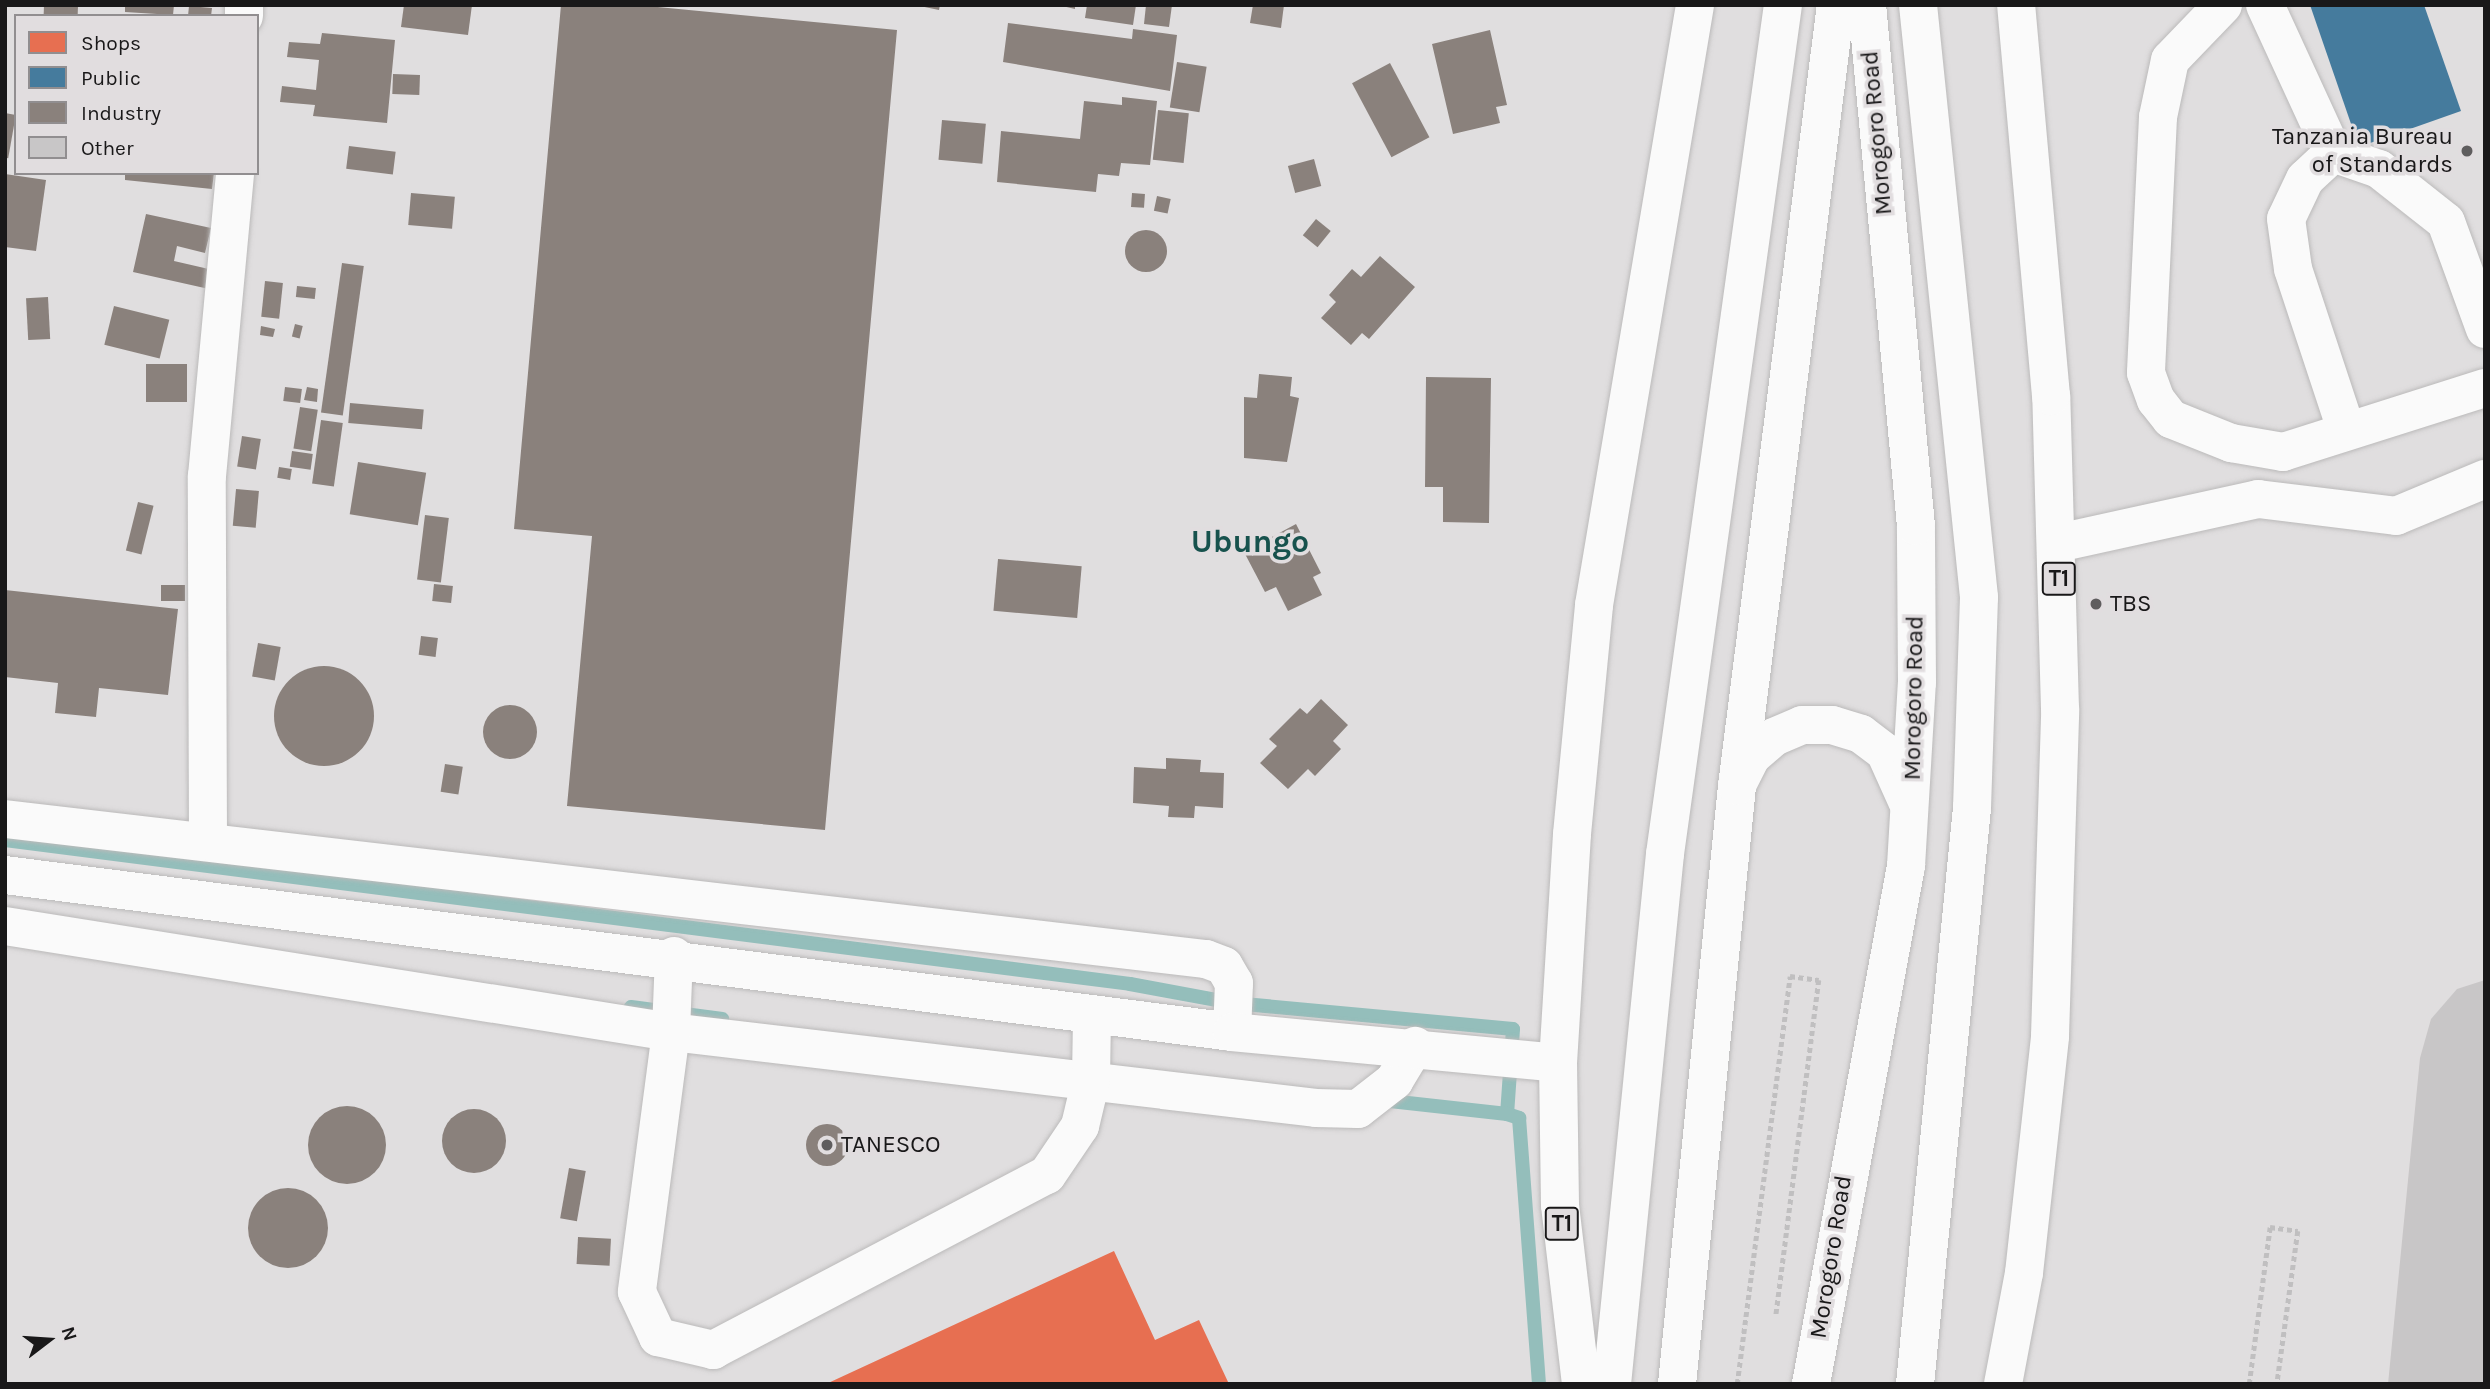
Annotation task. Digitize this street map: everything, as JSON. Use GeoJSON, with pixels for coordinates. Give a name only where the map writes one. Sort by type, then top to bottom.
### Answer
{"type":"FeatureCollection","features":[{"type":"Feature","properties":{"kind":"main road","name":"T1"},"geometry":{"type":"LineString","coordinates":[[1581,1384],[1560,1205],[1559,1063],[1594,606],[1695,5]]}},
{"type":"Feature","properties":{"kind":"main road"},"geometry":{"type":"LineString","coordinates":[[1612,1384],[1665,854],[1728,369],[1783,5]]}},
{"type":"Feature","properties":{"kind":"main road","name":"Morogoro Road"},"geometry":{"type":"LineString","coordinates":[[1677,1384],[1737,786],[1786,393],[1812,233],[1836,5]]}},
{"type":"Feature","properties":{"kind":"main road","name":"Morogoro Road"},"geometry":{"type":"LineString","coordinates":[[1811,1384],[1909,838],[1916,552],[1867,5]]}},
{"type":"Feature","properties":{"kind":"main road"},"geometry":{"type":"LineString","coordinates":[[1916,1384],[1972,808],[1979,597],[1918,5]]}},
{"type":"Feature","properties":{"kind":"main road","name":"T1"},"geometry":{"type":"LineString","coordinates":[[2003,1384],[2024,1273],[2049,1036],[2058,542],[2016,5]]}},
{"type":"Feature","properties":{"kind":"main road"},"geometry":{"type":"LineString","coordinates":[[2222,5],[2171,60],[2158,117],[2146,373],[2171,419],[2257,451],[2283,452],[2346,429],[2485,388]]}},
{"type":"Feature","properties":{"kind":"main road"},"geometry":{"type":"LineString","coordinates":[[2265,5],[2333,153],[2379,169],[2446,222],[2485,329]]}},
{"type":"Feature","properties":{"kind":"main road"},"geometry":{"type":"LineString","coordinates":[[2333,153],[2305,180],[2286,219],[2293,269],[2346,429]]}},
{"type":"Feature","properties":{"kind":"main road"},"geometry":{"type":"LineString","coordinates":[[208,841],[207,476],[235,175]]}},
{"type":"Feature","properties":{"kind":"main road"},"geometry":{"type":"LineString","coordinates":[[2058,542],[2258,499],[2396,516],[2485,479]]}},
{"type":"Feature","properties":{"kind":"main road"},"geometry":{"type":"LineString","coordinates":[[1737,786],[1751,757],[1774,737],[1802,725],[1832,724],[1861,734],[1885,752],[1902,778],[1909,838]]}},
{"type":"Feature","properties":{"kind":"main road"},"geometry":{"type":"LineString","coordinates":[[5,819],[1206,959],[1224,967],[1234,983],[1232,1032]]}},
{"type":"Feature","properties":{"kind":"main road"},"geometry":{"type":"LineString","coordinates":[[5,875],[674,956],[1232,1032],[1415,1046],[1559,1063]]}},
{"type":"Feature","properties":{"kind":"main road"},"geometry":{"type":"LineString","coordinates":[[5,926],[671,1032],[1358,1109],[1394,1081],[1415,1046]]}},
{"type":"Feature","properties":{"kind":"main road"},"geometry":{"type":"LineString","coordinates":[[674,956],[671,1032],[637,1292],[658,1337],[713,1350],[1047,1175],[1080,1126],[1091,1080],[1092,1014]]}},
{"type":"Feature","properties":{"kind":"path"},"geometry":{"type":"LineString","coordinates":[[1737,1384],[1790,976],[1819,980],[1774,1330]]}},
{"type":"Feature","properties":{"kind":"path"},"geometry":{"type":"LineString","coordinates":[[2249,1384],[2270,1227],[2298,1231],[2277,1384]]}},
{"type":"Feature","properties":{"kind":"path"},"geometry":{"type":"LineString","coordinates":[[1457,1384],[1493,1384]]}},
{"type":"Feature","properties":{"kind":"building: Shops"},"geometry":{"type":"Polygon","coordinates":[[[1114,1251],[1155,1340],[1199,1320],[1229,1384],[826,1384],[1114,1251]]]}},
{"type":"Feature","properties":{"kind":"building: Public"},"geometry":{"type":"Polygon","coordinates":[[[2310,5],[2424,5],[2461,111],[2359,147],[2310,5]]]}},
{"type":"Feature","properties":{"kind":"building: Industry"},"geometry":{"type":"Polygon","coordinates":[[[44,5],[78,6],[78,14],[44,14],[44,5]]]}},
{"type":"Feature","properties":{"kind":"building: Industry"},"geometry":{"type":"Polygon","coordinates":[[[125,5],[174,5],[173,14],[125,12],[125,5]]]}},
{"type":"Feature","properties":{"kind":"building: Industry"},"geometry":{"type":"Polygon","coordinates":[[[404,5],[472,5],[468,35],[401,27],[404,5]]]}},
{"type":"Feature","properties":{"kind":"building: Industry"},"geometry":{"type":"Polygon","coordinates":[[[561,5],[637,5],[897,30],[825,830],[567,806],[592,536],[514,529],[561,5]]]}},
{"type":"Feature","properties":{"kind":"building: Industry"},"geometry":{"type":"Polygon","coordinates":[[[915,5],[940,5],[939,10],[915,5]]]}},
{"type":"Feature","properties":{"kind":"building: Industry"},"geometry":{"type":"Polygon","coordinates":[[[1058,5],[1075,5],[1075,9],[1058,5]]]}},
{"type":"Feature","properties":{"kind":"building: Industry"},"geometry":{"type":"Polygon","coordinates":[[[1087,5],[1136,5],[1133,25],[1085,18],[1087,5]]]}},
{"type":"Feature","properties":{"kind":"building: Industry"},"geometry":{"type":"Polygon","coordinates":[[[1146,5],[1172,5],[1169,27],[1144,24],[1146,5]]]}},
{"type":"Feature","properties":{"kind":"building: Industry"},"geometry":{"type":"Polygon","coordinates":[[[1253,5],[1284,5],[1281,28],[1250,23],[1253,5]]]}},
{"type":"Feature","properties":{"kind":"building: Industry"},"geometry":{"type":"Polygon","coordinates":[[[189,6],[212,8],[211,14],[188,14],[189,6]]]}},
{"type":"Feature","properties":{"kind":"building: Industry"},"geometry":{"type":"Polygon","coordinates":[[[1008,23],[1132,39],[1133,29],[1177,35],[1170,91],[1003,62],[1008,23]]]}},
{"type":"Feature","properties":{"kind":"building: Industry"},"geometry":{"type":"Polygon","coordinates":[[[1490,30],[1507,105],[1496,107],[1500,123],[1453,134],[1432,44],[1490,30]]]}},
{"type":"Feature","properties":{"kind":"building: Industry"},"geometry":{"type":"Polygon","coordinates":[[[322,33],[395,40],[387,123],[313,116],[315,105],[280,102],[282,86],[316,90],[319,60],[287,57],[289,42],[320,44],[322,33]]]}},
{"type":"Feature","properties":{"kind":"building: Industry"},"geometry":{"type":"Polygon","coordinates":[[[1177,62],[1207,67],[1199,112],[1170,107],[1177,62]]]}},
{"type":"Feature","properties":{"kind":"building: Industry"},"geometry":{"type":"Polygon","coordinates":[[[1390,63],[1429,137],[1391,157],[1352,83],[1390,63]]]}},
{"type":"Feature","properties":{"kind":"building: Industry"},"geometry":{"type":"Polygon","coordinates":[[[393,74],[420,75],[419,95],[392,94],[393,74]]]}},
{"type":"Feature","properties":{"kind":"building: Industry"},"geometry":{"type":"Polygon","coordinates":[[[1122,97],[1157,101],[1150,165],[1121,163],[1119,176],[1098,174],[1096,192],[997,182],[1001,131],[1080,139],[1084,101],[1122,105],[1122,97]]]}},
{"type":"Feature","properties":{"kind":"building: Industry"},"geometry":{"type":"Polygon","coordinates":[[[1158,110],[1189,113],[1184,163],[1153,160],[1158,110]]]}},
{"type":"Feature","properties":{"kind":"building: Industry"},"geometry":{"type":"Polygon","coordinates":[[[5,113],[14,115],[8,158],[5,158],[5,113]]]}},
{"type":"Feature","properties":{"kind":"building: Industry"},"geometry":{"type":"Polygon","coordinates":[[[942,120],[986,124],[982,164],[939,160],[942,120]]]}},
{"type":"Feature","properties":{"kind":"building: Industry"},"geometry":{"type":"Polygon","coordinates":[[[349,146],[396,152],[393,175],[346,169],[349,146]]]}},
{"type":"Feature","properties":{"kind":"building: Industry"},"geometry":{"type":"Polygon","coordinates":[[[1314,159],[1321,186],[1295,193],[1288,166],[1314,159]]]}},
{"type":"Feature","properties":{"kind":"building: Industry"},"geometry":{"type":"Polygon","coordinates":[[[5,174],[46,180],[36,251],[5,247],[5,174]]]}},
{"type":"Feature","properties":{"kind":"building: Industry"},"geometry":{"type":"Polygon","coordinates":[[[125,175],[214,175],[212,189],[125,180],[125,175]]]}},
{"type":"Feature","properties":{"kind":"building: Industry"},"geometry":{"type":"Polygon","coordinates":[[[411,193],[455,197],[452,229],[408,225],[411,193]]]}},
{"type":"Feature","properties":{"kind":"building: Industry"},"geometry":{"type":"Polygon","coordinates":[[[1132,193],[1145,194],[1144,208],[1131,207],[1132,193]]]}},
{"type":"Feature","properties":{"kind":"building: Industry"},"geometry":{"type":"Polygon","coordinates":[[[1157,196],[1171,199],[1168,214],[1154,211],[1157,196]]]}},
{"type":"Feature","properties":{"kind":"building: Industry"},"geometry":{"type":"Polygon","coordinates":[[[146,214],[211,228],[205,253],[177,246],[174,261],[213,270],[209,289],[133,272],[146,214]]]}},
{"type":"Feature","properties":{"kind":"building: Industry"},"geometry":{"type":"Polygon","coordinates":[[[1316,219],[1331,231],[1318,247],[1303,235],[1316,219]]]}},
{"type":"Feature","properties":{"kind":"building: Industry"},"geometry":{"type":"Polygon","coordinates":[[[1146,230],[1161,236],[1167,251],[1161,266],[1146,272],[1131,266],[1125,251],[1131,236],[1146,230]]]}},
{"type":"Feature","properties":{"kind":"building: Industry"},"geometry":{"type":"Polygon","coordinates":[[[1380,256],[1415,287],[1369,339],[1362,333],[1351,345],[1321,318],[1336,302],[1329,295],[1352,269],[1361,277],[1380,256]]]}},
{"type":"Feature","properties":{"kind":"building: Industry"},"geometry":{"type":"Polygon","coordinates":[[[342,263],[364,266],[343,416],[321,413],[342,263]]]}},
{"type":"Feature","properties":{"kind":"building: Industry"},"geometry":{"type":"Polygon","coordinates":[[[265,281],[283,283],[279,319],[261,317],[265,281]]]}},
{"type":"Feature","properties":{"kind":"building: Industry"},"geometry":{"type":"Polygon","coordinates":[[[297,286],[316,288],[315,299],[296,297],[297,286]]]}},
{"type":"Feature","properties":{"kind":"building: Industry"},"geometry":{"type":"Polygon","coordinates":[[[48,297],[50,339],[28,340],[26,298],[48,297]]]}},
{"type":"Feature","properties":{"kind":"building: Industry"},"geometry":{"type":"Polygon","coordinates":[[[114,306],[169,320],[160,359],[104,345],[114,306]]]}},
{"type":"Feature","properties":{"kind":"building: Industry"},"geometry":{"type":"Polygon","coordinates":[[[295,324],[303,326],[300,339],[292,337],[295,324]]]}},
{"type":"Feature","properties":{"kind":"building: Industry"},"geometry":{"type":"Polygon","coordinates":[[[261,326],[275,329],[273,337],[260,335],[261,326]]]}},
{"type":"Feature","properties":{"kind":"building: Industry"},"geometry":{"type":"Polygon","coordinates":[[[146,364],[187,364],[187,402],[146,402],[146,364]]]}},
{"type":"Feature","properties":{"kind":"building: Industry"},"geometry":{"type":"Polygon","coordinates":[[[1259,374],[1292,377],[1290,396],[1299,398],[1287,462],[1244,458],[1244,397],[1257,398],[1259,374]]]}},
{"type":"Feature","properties":{"kind":"building: Industry"},"geometry":{"type":"Polygon","coordinates":[[[1426,377],[1491,378],[1489,523],[1443,522],[1443,487],[1425,487],[1426,377]]]}},
{"type":"Feature","properties":{"kind":"building: Industry"},"geometry":{"type":"Polygon","coordinates":[[[285,387],[302,389],[300,403],[283,401],[285,387]]]}},
{"type":"Feature","properties":{"kind":"building: Industry"},"geometry":{"type":"Polygon","coordinates":[[[307,387],[318,389],[317,402],[304,400],[307,387]]]}},
{"type":"Feature","properties":{"kind":"building: Industry"},"geometry":{"type":"Polygon","coordinates":[[[350,403],[424,409],[422,429],[348,423],[350,403]]]}},
{"type":"Feature","properties":{"kind":"building: Industry"},"geometry":{"type":"Polygon","coordinates":[[[300,407],[318,410],[311,451],[293,448],[300,407]]]}},
{"type":"Feature","properties":{"kind":"building: Industry"},"geometry":{"type":"Polygon","coordinates":[[[321,420],[343,423],[334,486],[312,483],[321,420]]]}},
{"type":"Feature","properties":{"kind":"building: Industry"},"geometry":{"type":"Polygon","coordinates":[[[242,436],[261,439],[256,470],[237,467],[242,436]]]}},
{"type":"Feature","properties":{"kind":"building: Industry"},"geometry":{"type":"Polygon","coordinates":[[[292,451],[313,454],[311,470],[290,467],[292,451]]]}},
{"type":"Feature","properties":{"kind":"building: Industry"},"geometry":{"type":"Polygon","coordinates":[[[358,462],[426,473],[418,525],[350,514],[358,462]]]}},
{"type":"Feature","properties":{"kind":"building: Industry"},"geometry":{"type":"Polygon","coordinates":[[[279,467],[292,469],[290,480],[277,478],[279,467]]]}},
{"type":"Feature","properties":{"kind":"building: Industry"},"geometry":{"type":"Polygon","coordinates":[[[236,489],[259,491],[256,528],[233,526],[236,489]]]}},
{"type":"Feature","properties":{"kind":"building: Industry"},"geometry":{"type":"Polygon","coordinates":[[[138,502],[154,506],[141,554],[126,551],[138,502]]]}},
{"type":"Feature","properties":{"kind":"building: Industry"},"geometry":{"type":"Polygon","coordinates":[[[425,515],[449,518],[441,582],[417,580],[425,515]]]}},
{"type":"Feature","properties":{"kind":"building: Industry"},"geometry":{"type":"Polygon","coordinates":[[[1296,524],[1321,573],[1313,577],[1322,595],[1288,611],[1276,587],[1265,592],[1244,552],[1296,524]]]}},
{"type":"Feature","properties":{"kind":"building: Industry"},"geometry":{"type":"Polygon","coordinates":[[[998,559],[1082,566],[1077,618],[993,611],[998,559]]]}},
{"type":"Feature","properties":{"kind":"building: Industry"},"geometry":{"type":"Polygon","coordinates":[[[434,584],[453,586],[451,603],[432,601],[434,584]]]}},
{"type":"Feature","properties":{"kind":"building: Industry"},"geometry":{"type":"Polygon","coordinates":[[[161,585],[185,585],[185,601],[161,601],[161,585]]]}},
{"type":"Feature","properties":{"kind":"building: Industry"},"geometry":{"type":"Polygon","coordinates":[[[5,590],[178,609],[168,695],[99,688],[96,717],[55,713],[58,683],[5,677],[5,590]]]}},
{"type":"Feature","properties":{"kind":"building: Industry"},"geometry":{"type":"Polygon","coordinates":[[[421,636],[438,638],[436,657],[419,655],[421,636]]]}},
{"type":"Feature","properties":{"kind":"building: Industry"},"geometry":{"type":"Polygon","coordinates":[[[258,643],[281,647],[275,680],[252,676],[258,643]]]}},
{"type":"Feature","properties":{"kind":"building: Industry"},"geometry":{"type":"Polygon","coordinates":[[[324,666],[352,674],[366,688],[374,716],[366,744],[352,758],[324,766],[296,758],[282,744],[274,716],[282,688],[296,674],[324,666]]]}},
{"type":"Feature","properties":{"kind":"building: Industry"},"geometry":{"type":"Polygon","coordinates":[[[1321,699],[1348,725],[1333,741],[1341,749],[1315,776],[1308,769],[1288,789],[1260,763],[1277,746],[1269,739],[1300,708],[1307,714],[1321,699]]]}},
{"type":"Feature","properties":{"kind":"building: Industry"},"geometry":{"type":"Polygon","coordinates":[[[510,705],[529,713],[537,732],[529,751],[510,759],[491,751],[483,732],[491,713],[510,705]]]}},
{"type":"Feature","properties":{"kind":"building: Industry"},"geometry":{"type":"Polygon","coordinates":[[[1166,758],[1201,760],[1200,772],[1224,773],[1223,808],[1195,806],[1194,818],[1168,817],[1169,806],[1133,803],[1134,767],[1166,769],[1166,758]]]}},
{"type":"Feature","properties":{"kind":"building: Industry"},"geometry":{"type":"Polygon","coordinates":[[[445,764],[463,767],[458,794],[441,792],[445,764]]]}},
{"type":"Feature","properties":{"kind":"building: Industry"},"geometry":{"type":"Polygon","coordinates":[[[347,1106],[362,1109],[374,1118],[383,1130],[386,1145],[383,1160],[374,1172],[362,1181],[347,1184],[332,1181],[320,1172],[311,1160],[308,1145],[311,1130],[320,1118],[332,1109],[347,1106]]]}},
{"type":"Feature","properties":{"kind":"building: Industry"},"geometry":{"type":"Polygon","coordinates":[[[474,1109],[492,1115],[500,1123],[506,1141],[500,1159],[492,1167],[474,1173],[456,1167],[448,1159],[442,1141],[448,1123],[456,1115],[474,1109]]]}},
{"type":"Feature","properties":{"kind":"building: Industry","name":"TANESCO"},"geometry":{"type":"Polygon","coordinates":[[[827,1124],[842,1130],[848,1145],[842,1160],[827,1166],[812,1160],[806,1145],[812,1130],[827,1124]]]}},
{"type":"Feature","properties":{"kind":"building: Industry"},"geometry":{"type":"Polygon","coordinates":[[[569,1168],[586,1171],[577,1221],[560,1218],[569,1168]]]}},
{"type":"Feature","properties":{"kind":"building: Industry"},"geometry":{"type":"Polygon","coordinates":[[[288,1188],[303,1191],[316,1200],[325,1213],[328,1228],[325,1243],[316,1256],[303,1265],[288,1268],[273,1265],[260,1256],[251,1243],[248,1228],[251,1213],[260,1200],[273,1191],[288,1188]]]}},
{"type":"Feature","properties":{"kind":"building: Industry"},"geometry":{"type":"Polygon","coordinates":[[[578,1237],[611,1239],[610,1266],[577,1264],[578,1237]]]}},
{"type":"Feature","properties":{"kind":"building: Other"},"geometry":{"type":"Polygon","coordinates":[[[2485,980],[2485,1384],[2388,1384],[2420,1058],[2431,1019],[2457,989],[2485,980]]]}},
{"type":"Feature","properties":{"kind":"waterway"},"geometry":{"type":"LineString","coordinates":[[5,840],[1130,984],[1233,1003],[1513,1029],[1507,1114],[1519,1118],[1539,1384]]}},
{"type":"Feature","properties":{"kind":"waterway"},"geometry":{"type":"LineString","coordinates":[[631,1007],[722,1019]]}},
{"type":"Feature","properties":{"kind":"waterway"},"geometry":{"type":"LineString","coordinates":[[1381,1100],[1507,1114]]}},
{"type":"Feature","properties":{"kind":"place","name":"Tanzania Bureau of Standards"},"geometry":{"type":"Point","coordinates":[2467,151]}},
{"type":"Feature","properties":{"kind":"place","name":"TBS"},"geometry":{"type":"Point","coordinates":[2096,604]}},
{"type":"Feature","properties":{"kind":"place","name":"TANESCO"},"geometry":{"type":"Point","coordinates":[827,1145]}},
{"type":"Feature","properties":{"kind":"district","name":"Ubungo"},"geometry":{"type":"Point","coordinates":[1250,542]}}]}
